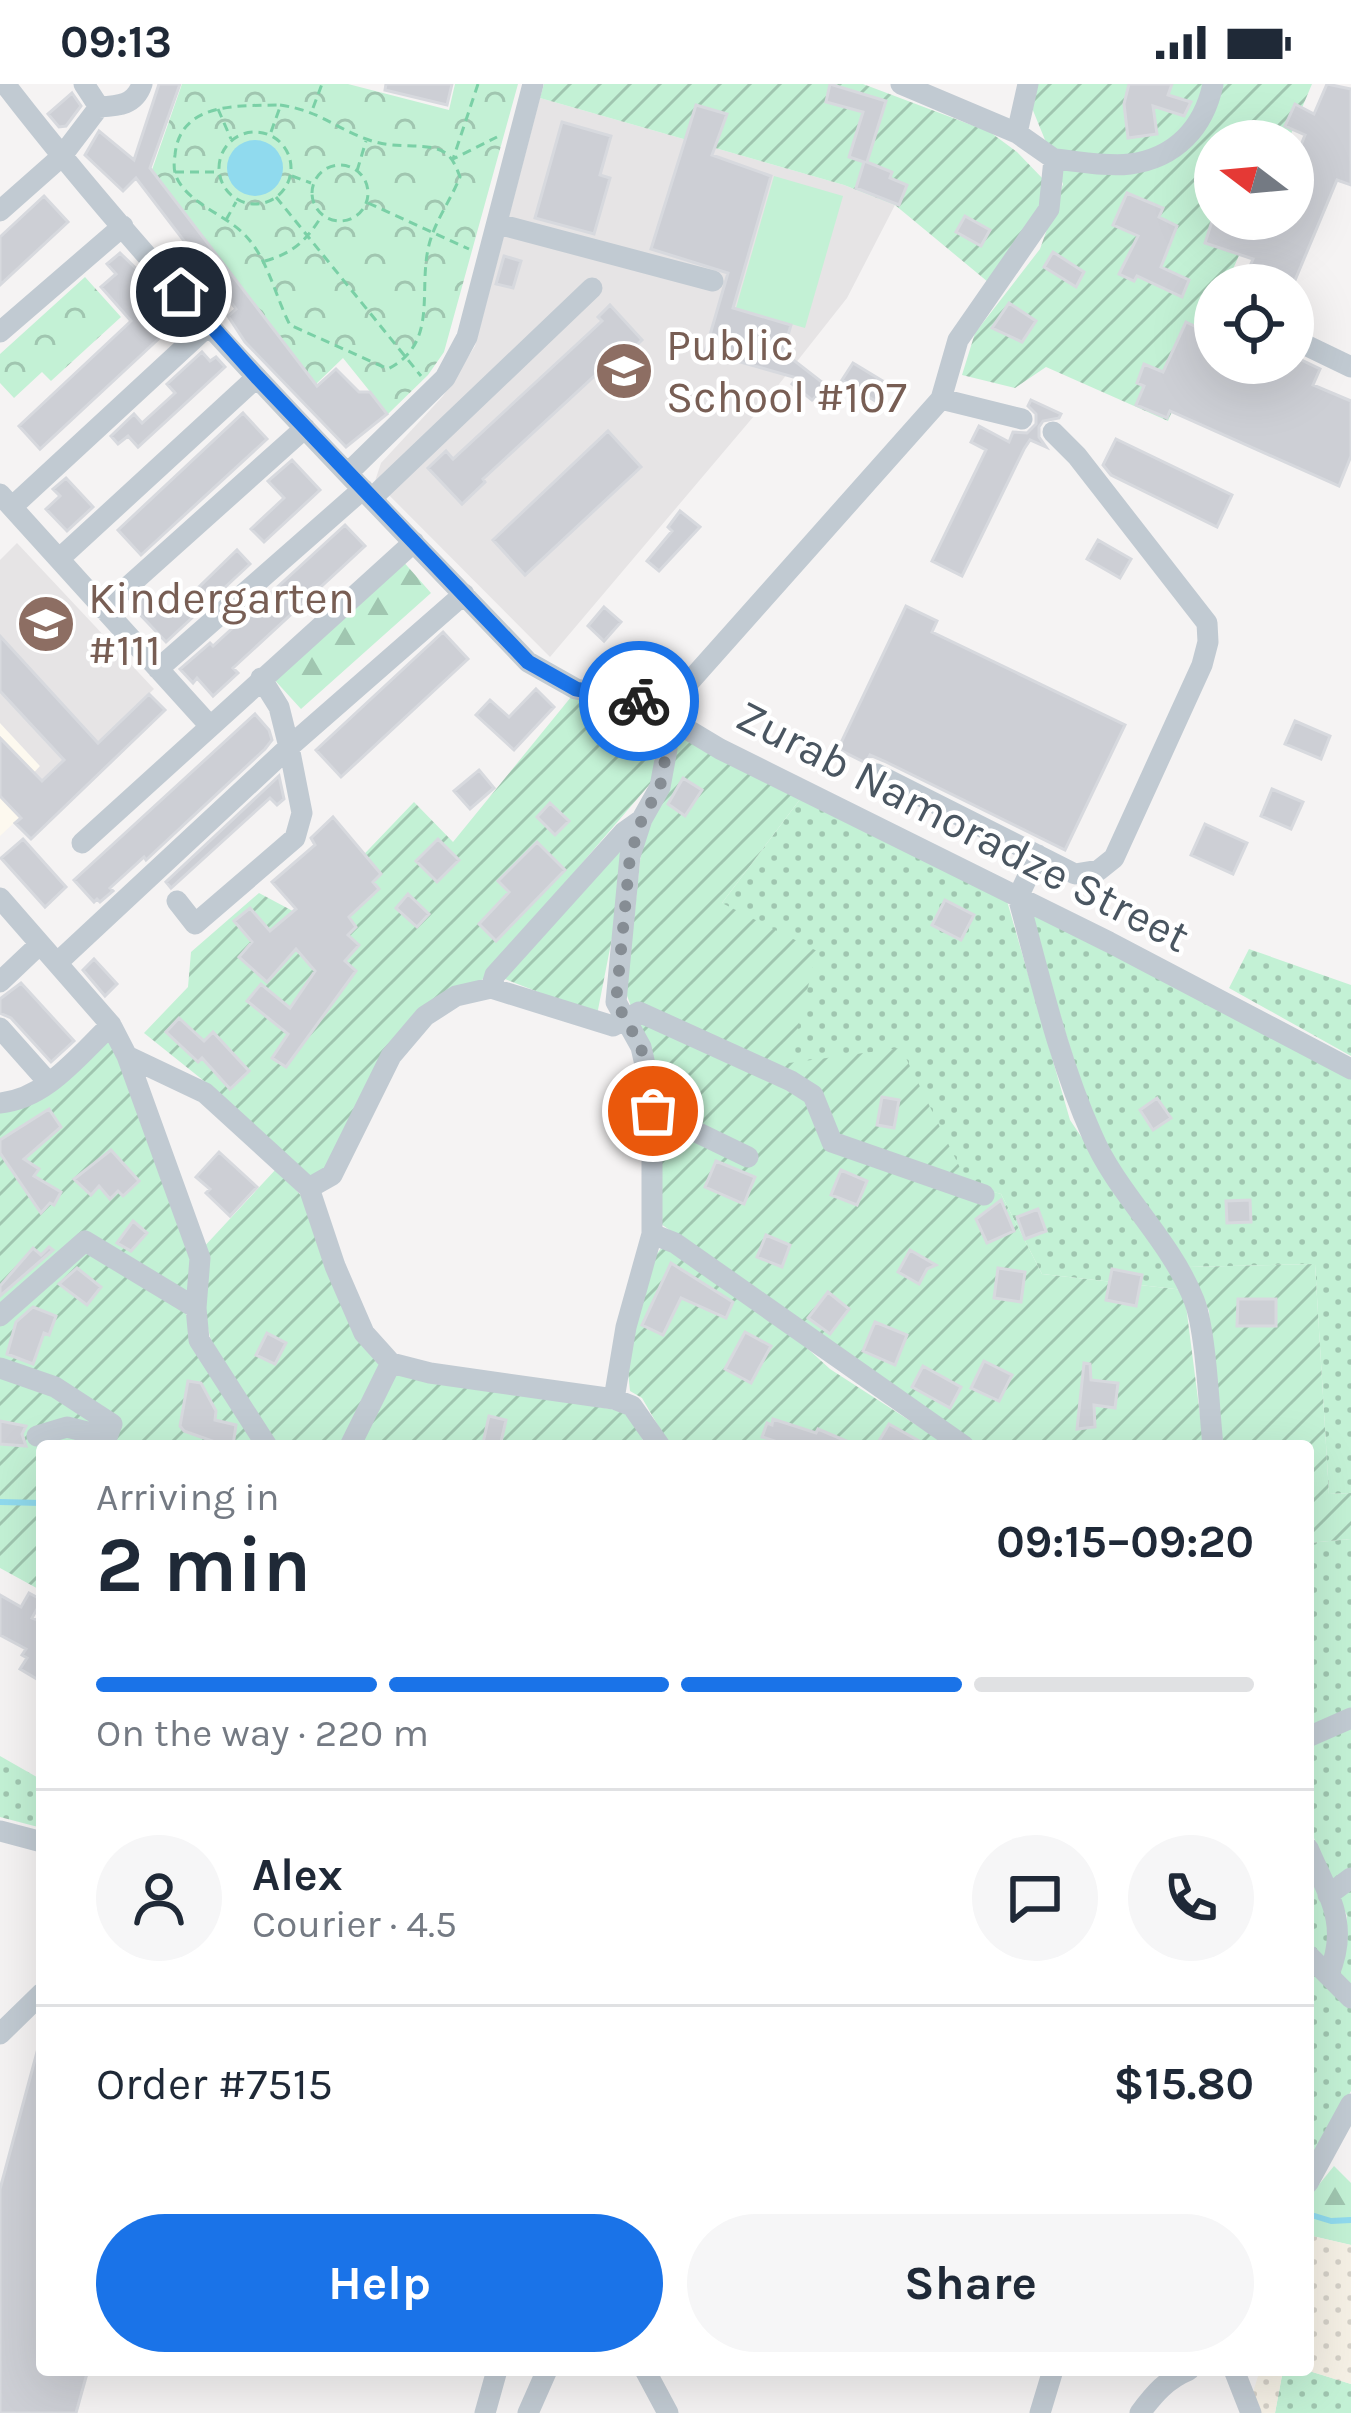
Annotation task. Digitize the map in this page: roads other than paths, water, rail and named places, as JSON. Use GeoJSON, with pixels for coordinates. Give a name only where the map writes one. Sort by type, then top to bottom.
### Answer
{"type":"FeatureCollection","features":[{"type":"Feature","properties":{"kind":"street","name":"Zurab Namoradze Street"},"geometry":{"type":"LineString","coordinates":[[5,84],[62,157],[257,377],[528,662],[576,689],[665,706],[675,722],[720,749],[1351,1069]]}},
{"type":"Feature","properties":{"kind":"street"},"geometry":{"type":"LineString","coordinates":[[84,84],[99,107]]}},
{"type":"Feature","properties":{"kind":"street"},"geometry":{"type":"LineString","coordinates":[[0,211],[62,157],[99,107],[124,105],[139,94],[142,84]]}},
{"type":"Feature","properties":{"kind":"street"},"geometry":{"type":"LineString","coordinates":[[361,486],[445,378],[467,337],[533,84]]}},
{"type":"Feature","properties":{"kind":"street"},"geometry":{"type":"LineString","coordinates":[[1017,133],[1028,84]]}},
{"type":"Feature","properties":{"kind":"street"},"geometry":{"type":"LineString","coordinates":[[908,85],[1017,133],[1054,159],[1130,164],[1187,139],[1207,111],[1213,84]]}},
{"type":"Feature","properties":{"kind":"street"},"geometry":{"type":"LineString","coordinates":[[614,1399],[626,1327],[652,1234],[653,1111],[641,1047],[616,1002],[630,856],[642,819],[660,787],[667,749],[658,716],[941,398],[958,340],[1049,208],[1054,159]]}},
{"type":"Feature","properties":{"kind":"street"},"geometry":{"type":"LineString","coordinates":[[498,224],[713,281]]}},
{"type":"Feature","properties":{"kind":"street"},"geometry":{"type":"LineString","coordinates":[[0,332],[123,226]]}},
{"type":"Feature","properties":{"kind":"street"},"geometry":{"type":"LineString","coordinates":[[158,669],[592,288]]}},
{"type":"Feature","properties":{"kind":"street"},"geometry":{"type":"LineString","coordinates":[[210,324],[6,501],[210,726]]}},
{"type":"Feature","properties":{"kind":"street"},"geometry":{"type":"LineString","coordinates":[[1314,349],[1351,367]]}},
{"type":"Feature","properties":{"kind":"street"},"geometry":{"type":"LineString","coordinates":[[59,560],[257,377]]}},
{"type":"Feature","properties":{"kind":"street"},"geometry":{"type":"LineString","coordinates":[[941,398],[1022,419]]}},
{"type":"Feature","properties":{"kind":"street"},"geometry":{"type":"LineString","coordinates":[[103,609],[305,428]]}},
{"type":"Feature","properties":{"kind":"street"},"geometry":{"type":"LineString","coordinates":[[877,774],[1075,874],[1099,870],[1114,858],[1208,643],[1208,623],[1053,432]]}},
{"type":"Feature","properties":{"kind":"street"},"geometry":{"type":"LineString","coordinates":[[82,843],[414,542]]}},
{"type":"Feature","properties":{"kind":"street"},"geometry":{"type":"LineString","coordinates":[[57,963],[289,747],[464,594]]}},
{"type":"Feature","properties":{"kind":"street"},"geometry":{"type":"LineString","coordinates":[[177,901],[195,924],[296,838],[302,813],[289,747],[279,707],[261,678]]}},
{"type":"Feature","properties":{"kind":"street"},"geometry":{"type":"LineString","coordinates":[[491,988],[495,974],[624,832],[642,819]]}},
{"type":"Feature","properties":{"kind":"street"},"geometry":{"type":"LineString","coordinates":[[1037,855],[1018,897],[1069,1077],[1094,1141],[1176,1263],[1196,1304],[1212,1440]]}},
{"type":"Feature","properties":{"kind":"street"},"geometry":{"type":"LineString","coordinates":[[0,898],[111,1025],[127,1055],[200,1258],[199,1340],[263,1440]]}},
{"type":"Feature","properties":{"kind":"street"},"geometry":{"type":"LineString","coordinates":[[0,982],[40,944]]}},
{"type":"Feature","properties":{"kind":"street"},"geometry":{"type":"LineString","coordinates":[[309,1188],[332,1175],[391,1056],[425,1016],[456,996],[491,988],[518,993],[597,1024],[614,1026],[639,1012],[813,1095],[832,1142],[984,1195]]}},
{"type":"Feature","properties":{"kind":"street"},"geometry":{"type":"LineString","coordinates":[[0,1102],[21,1101],[49,1083],[111,1025]]}},
{"type":"Feature","properties":{"kind":"street"},"geometry":{"type":"LineString","coordinates":[[0,1028],[49,1083]]}},
{"type":"Feature","properties":{"kind":"street"},"geometry":{"type":"LineString","coordinates":[[127,1055],[206,1093],[309,1188],[334,1266],[364,1333],[391,1364],[614,1399],[632,1406],[656,1440]]}},
{"type":"Feature","properties":{"kind":"street"},"geometry":{"type":"LineString","coordinates":[[653,1111],[748,1157]]}},
{"type":"Feature","properties":{"kind":"street"},"geometry":{"type":"LineString","coordinates":[[652,1234],[675,1243],[955,1440]]}},
{"type":"Feature","properties":{"kind":"street"},"geometry":{"type":"LineString","coordinates":[[0,1316],[85,1241],[196,1308]]}},
{"type":"Feature","properties":{"kind":"street"},"geometry":{"type":"LineString","coordinates":[[353,1440],[391,1364]]}},
{"type":"Feature","properties":{"kind":"street"},"geometry":{"type":"LineString","coordinates":[[0,1368],[55,1387],[112,1424],[107,1437],[67,1427],[37,1436]]}},
{"type":"Feature","properties":{"kind":"street"},"geometry":{"type":"LineString","coordinates":[[1314,1734],[1351,1718]]}},
{"type":"Feature","properties":{"kind":"street"},"geometry":{"type":"LineString","coordinates":[[0,1831],[36,1840]]}},
{"type":"Feature","properties":{"kind":"street"},"geometry":{"type":"LineString","coordinates":[[1314,1862],[1339,1921],[1339,1950],[1329,1974]]}},
{"type":"Feature","properties":{"kind":"street"},"geometry":{"type":"LineString","coordinates":[[1328,1895],[1351,1878]]}},
{"type":"Feature","properties":{"kind":"street"},"geometry":{"type":"LineString","coordinates":[[1314,1960],[1351,1997]]}},
{"type":"Feature","properties":{"kind":"street"},"geometry":{"type":"LineString","coordinates":[[0,2034],[36,1999]]}},
{"type":"Feature","properties":{"kind":"street"},"geometry":{"type":"LineString","coordinates":[[1314,2172],[1351,2104]]}},
{"type":"Feature","properties":{"kind":"street"},"geometry":{"type":"LineString","coordinates":[[485,2413],[495,2376]]}},
{"type":"Feature","properties":{"kind":"street"},"geometry":{"type":"LineString","coordinates":[[527,2413],[544,2376]]}},
{"type":"Feature","properties":{"kind":"street"},"geometry":{"type":"LineString","coordinates":[[648,2376],[668,2413]]}},
{"type":"Feature","properties":{"kind":"street"},"geometry":{"type":"LineString","coordinates":[[1040,2413],[1051,2376]]}},
{"type":"Feature","properties":{"kind":"street"},"geometry":{"type":"LineString","coordinates":[[1140,2413],[1174,2376]]}},
{"type":"Feature","properties":{"kind":"street"},"geometry":{"type":"LineString","coordinates":[[1241,2376],[1251,2413]]}},
{"type":"Feature","properties":{"kind":"water"},"geometry":{"type":"Polygon","coordinates":[[[255,140],[275,148],[283,168],[275,188],[255,196],[235,188],[227,168],[235,148],[255,140]]]}},
{"type":"Feature","properties":{"kind":"waterway"},"geometry":{"type":"LineString","coordinates":[[0,1502],[36,1503]]}},
{"type":"Feature","properties":{"kind":"waterway"},"geometry":{"type":"LineString","coordinates":[[1314,2216],[1351,2220]]}},
{"type":"Feature","properties":{"kind":"place","name":"Public School #107"},"geometry":{"type":"Point","coordinates":[624,371]}},
{"type":"Feature","properties":{"kind":"place","name":"Kindergarten #111"},"geometry":{"type":"Point","coordinates":[46,624]}}]}
